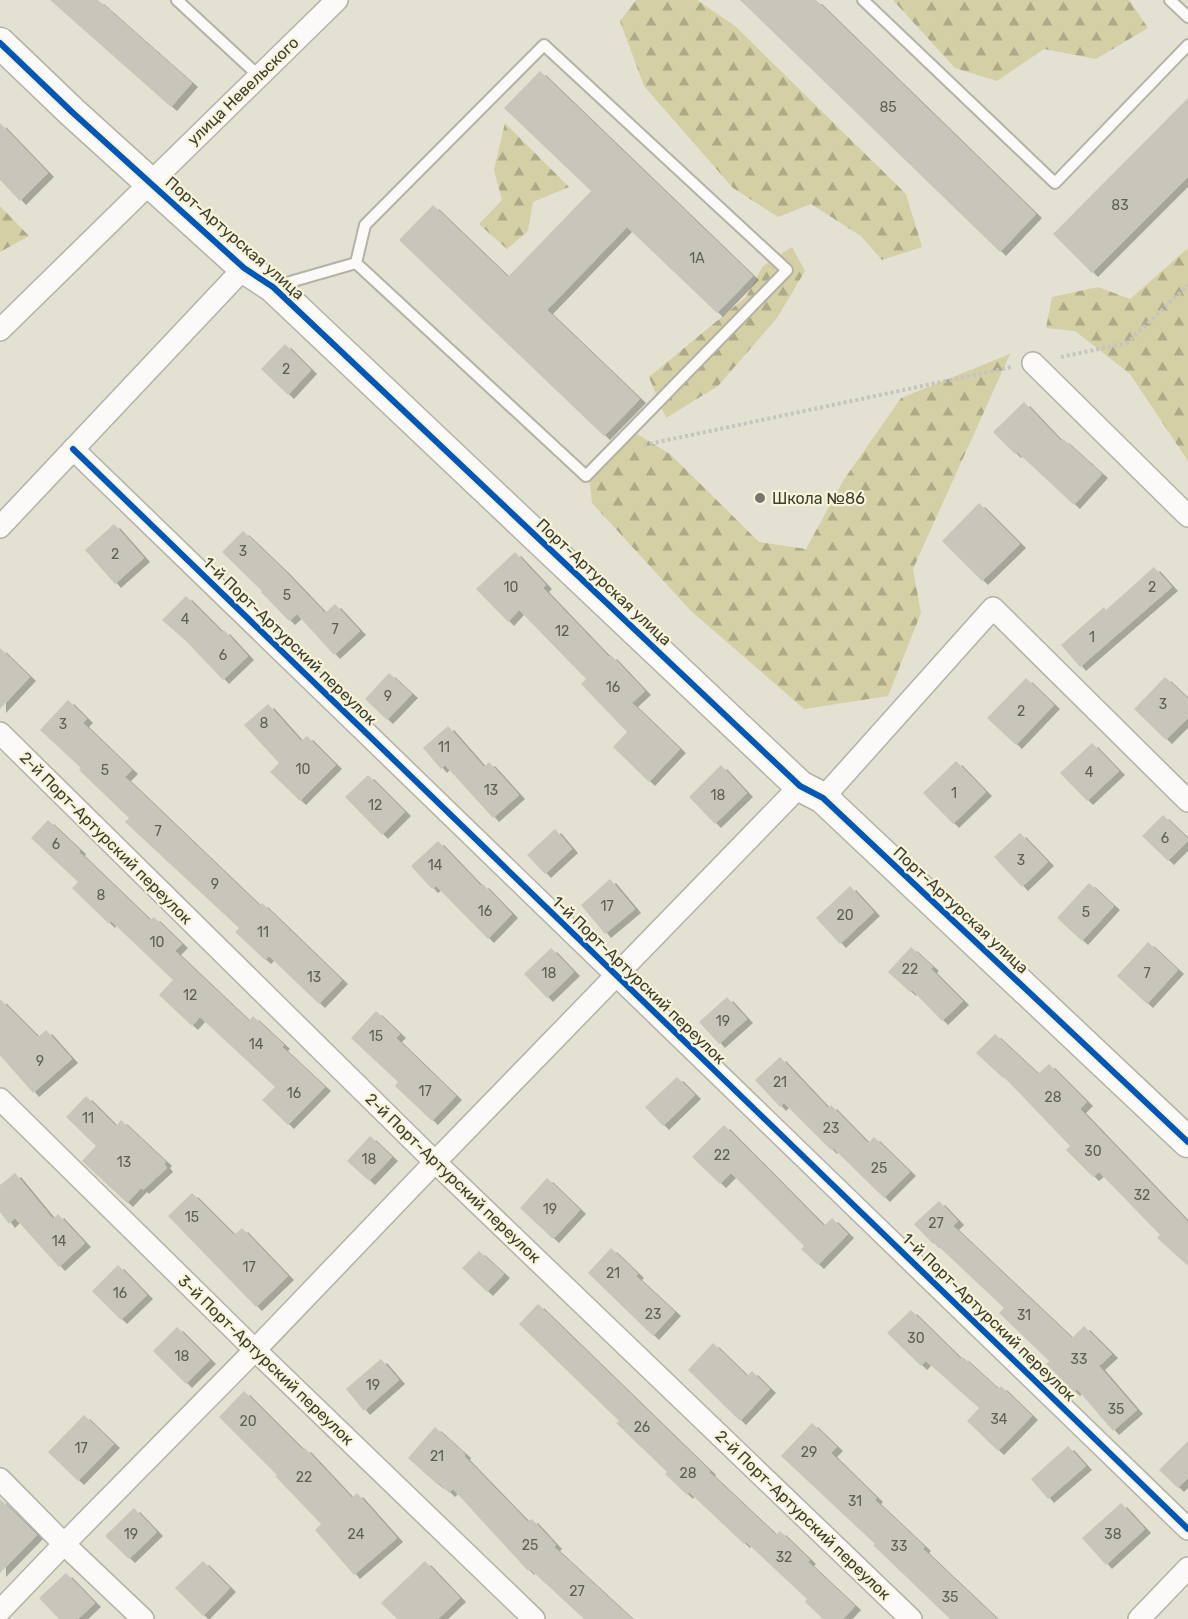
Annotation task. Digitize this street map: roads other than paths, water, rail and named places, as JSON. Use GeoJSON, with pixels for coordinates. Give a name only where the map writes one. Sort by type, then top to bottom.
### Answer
{"type":"FeatureCollection","features":[{"type":"Feature","properties":{"kind":"street","name":"улица Невельского"},"geometry":{"type":"LineString","coordinates":[[0,330],[337,0]]}},
{"type":"Feature","properties":{"kind":"street","name":"Порт-Артурская улица"},"geometry":{"type":"LineString","coordinates":[[0,43],[149,183],[244,268],[273,287],[1188,1142]]}},
{"type":"Feature","properties":{"kind":"street"},"geometry":{"type":"LineString","coordinates":[[0,527],[244,268]]}},
{"type":"Feature","properties":{"kind":"street"},"geometry":{"type":"LineString","coordinates":[[1032,363],[1188,516]]}},
{"type":"Feature","properties":{"kind":"street","name":"1-й Порт-Артурский переулок"},"geometry":{"type":"LineString","coordinates":[[73,449],[1188,1528]]}},
{"type":"Feature","properties":{"kind":"street"},"geometry":{"type":"LineString","coordinates":[[0,1611],[616,976],[811,792],[993,608],[1188,801]]}},
{"type":"Feature","properties":{"kind":"street","name":"2-й Порт-Артурский переулок"},"geometry":{"type":"LineString","coordinates":[[0,733],[435,1162],[911,1619]]}},
{"type":"Feature","properties":{"kind":"street","name":"3-й Порт-Артурский переулок"},"geometry":{"type":"LineString","coordinates":[[0,1099],[255,1350],[534,1619]]}},
{"type":"Feature","properties":{"kind":"street"},"geometry":{"type":"LineString","coordinates":[[0,1479],[143,1619]]}},
{"type":"Feature","properties":{"kind":"street"},"geometry":{"type":"LineString","coordinates":[[1139,1619],[1188,1568]]}},
{"type":"Feature","properties":{"kind":"lane"},"geometry":{"type":"LineString","coordinates":[[177,0],[259,76]]}},
{"type":"Feature","properties":{"kind":"lane"},"geometry":{"type":"LineString","coordinates":[[863,0],[1055,183],[1188,45]]}},
{"type":"Feature","properties":{"kind":"lane"},"geometry":{"type":"LineString","coordinates":[[1170,0],[1188,17]]}},
{"type":"Feature","properties":{"kind":"lane"},"geometry":{"type":"LineString","coordinates":[[544,45],[787,270],[586,476],[356,263],[365,225],[544,45]]}},
{"type":"Feature","properties":{"kind":"lane"},"geometry":{"type":"LineString","coordinates":[[273,287],[356,263]]}},
{"type":"Feature","properties":{"kind":"place","name":"Школа №86"},"geometry":{"type":"Point","coordinates":[760,498]}}]}
